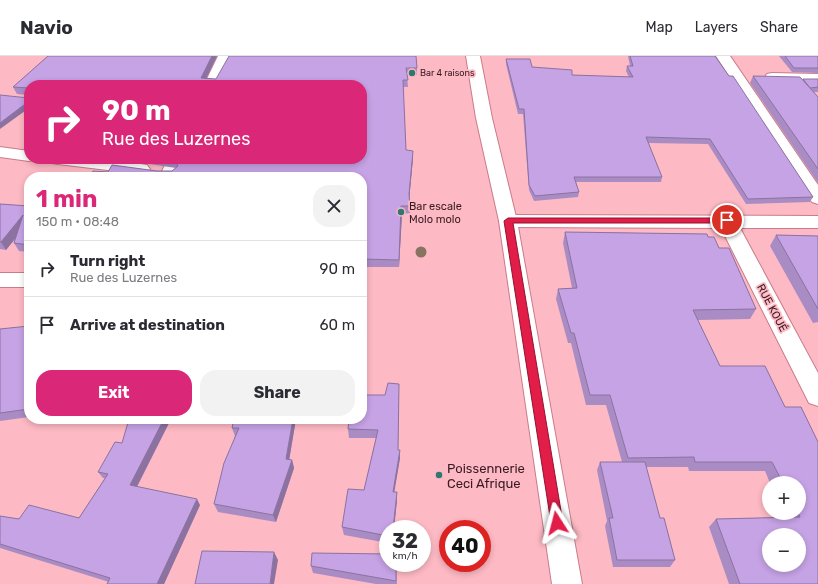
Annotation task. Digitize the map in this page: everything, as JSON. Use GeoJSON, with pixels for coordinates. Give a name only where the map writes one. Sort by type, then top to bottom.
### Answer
{"type":"FeatureCollection","features":[{"type":"Feature","properties":{"kind":"street"},"geometry":{"type":"LineString","coordinates":[[213,80],[225,56]]}},
{"type":"Feature","properties":{"kind":"street"},"geometry":{"type":"LineString","coordinates":[[473,56],[484,118],[508,221],[567,584]]}},
{"type":"Feature","properties":{"kind":"street"},"geometry":{"type":"LineString","coordinates":[[723,56],[751,77],[818,198]]}},
{"type":"Feature","properties":{"kind":"street"},"geometry":{"type":"LineString","coordinates":[[751,77],[817,79]]}},
{"type":"Feature","properties":{"kind":"street"},"geometry":{"type":"LineString","coordinates":[[0,152],[24,155]]}},
{"type":"Feature","properties":{"kind":"street"},"geometry":{"type":"LineString","coordinates":[[109,164],[171,170]]}},
{"type":"Feature","properties":{"kind":"street"},"geometry":{"type":"LineString","coordinates":[[508,221],[727,220],[818,222]]}},
{"type":"Feature","properties":{"kind":"street","name":"RUE KOUÉ"},"geometry":{"type":"LineString","coordinates":[[727,220],[818,396]]}},
{"type":"Feature","properties":{"kind":"street"},"geometry":{"type":"LineString","coordinates":[[0,280],[24,280]]}},
{"type":"Feature","properties":{"kind":"building"},"geometry":{"type":"Polygon","coordinates":[[[48,56],[212,56],[201,78],[216,79],[229,56],[416,56],[417,68],[406,68],[408,80],[403,80],[406,150],[413,151],[409,194],[410,206],[401,206],[399,260],[367,259],[367,172],[108,172],[112,165],[157,171],[172,171],[178,166],[177,164],[367,164],[367,80],[24,80],[24,88],[13,87],[48,56]]]}},
{"type":"Feature","properties":{"kind":"building"},"geometry":{"type":"Polygon","coordinates":[[[630,56],[715,56],[729,76],[733,76],[813,197],[748,199],[710,139],[646,137],[662,177],[574,177],[579,192],[535,196],[529,185],[524,109],[519,109],[506,59],[530,59],[532,67],[572,70],[572,75],[633,77],[627,66],[633,66],[630,56]]]}},
{"type":"Feature","properties":{"kind":"building"},"geometry":{"type":"Polygon","coordinates":[[[785,56],[818,56],[818,68],[794,68],[785,56]]]}},
{"type":"Feature","properties":{"kind":"building"},"geometry":{"type":"Polygon","coordinates":[[[753,76],[800,77],[818,97],[818,169],[753,76]]]}},
{"type":"Feature","properties":{"kind":"building"},"geometry":{"type":"Polygon","coordinates":[[[803,79],[818,79],[818,87],[810,88],[803,79]]]}},
{"type":"Feature","properties":{"kind":"building"},"geometry":{"type":"Polygon","coordinates":[[[0,95],[24,97],[24,105],[0,123],[0,95]]]}},
{"type":"Feature","properties":{"kind":"building"},"geometry":{"type":"Polygon","coordinates":[[[0,204],[24,206],[24,244],[14,243],[23,215],[0,242],[0,204]]]}},
{"type":"Feature","properties":{"kind":"building"},"geometry":{"type":"Polygon","coordinates":[[[565,232],[707,234],[708,237],[714,237],[719,248],[729,248],[756,309],[693,310],[720,366],[765,366],[785,407],[801,407],[818,442],[818,584],[740,584],[716,519],[762,518],[762,520],[806,520],[806,476],[779,476],[772,462],[695,462],[694,457],[628,458],[610,395],[590,395],[574,333],[571,333],[558,289],[577,288],[565,232]]]}},
{"type":"Feature","properties":{"kind":"building"},"geometry":{"type":"Polygon","coordinates":[[[776,235],[818,236],[818,309],[776,235]]]}},
{"type":"Feature","properties":{"kind":"building"},"geometry":{"type":"Polygon","coordinates":[[[24,327],[24,410],[0,413],[0,329],[24,327]]]}},
{"type":"Feature","properties":{"kind":"building"},"geometry":{"type":"Polygon","coordinates":[[[388,383],[399,384],[398,450],[400,450],[393,492],[397,492],[394,520],[379,520],[379,534],[342,527],[348,489],[364,490],[378,430],[348,429],[348,424],[367,424],[367,395],[385,395],[388,383]]]}},
{"type":"Feature","properties":{"kind":"building"},"geometry":{"type":"Polygon","coordinates":[[[128,424],[161,424],[130,485],[197,499],[157,584],[107,584],[110,578],[0,544],[0,516],[19,519],[29,505],[79,518],[108,474],[98,472],[115,442],[122,443],[128,424]]]}},
{"type":"Feature","properties":{"kind":"building"},"geometry":{"type":"Polygon","coordinates":[[[233,424],[292,424],[286,459],[292,460],[273,515],[214,504],[224,463],[239,428],[232,428],[233,424]]]}},
{"type":"Feature","properties":{"kind":"building"},"geometry":{"type":"Polygon","coordinates":[[[600,462],[645,462],[660,518],[664,518],[675,560],[617,560],[609,518],[613,518],[600,462]]]}},
{"type":"Feature","properties":{"kind":"building"},"geometry":{"type":"Polygon","coordinates":[[[202,551],[274,552],[270,584],[195,584],[202,551]]]}},
{"type":"Feature","properties":{"kind":"building"},"geometry":{"type":"Polygon","coordinates":[[[312,553],[379,554],[379,572],[396,572],[396,581],[311,566],[312,553]]]}},
{"type":"Feature","properties":{"kind":"place","name":"Bar 4 raisons"},"geometry":{"type":"Point","coordinates":[412,73]}},
{"type":"Feature","properties":{"kind":"place","name":"Bar escale Molo molo"},"geometry":{"type":"Point","coordinates":[401,212]}},
{"type":"Feature","properties":{"kind":"place","name":"Poissennerie Ceci Afrique"},"geometry":{"type":"Point","coordinates":[439,475]}},
{"type":"Feature","properties":{"kind":"route"},"geometry":{"type":"LineString","coordinates":[[557,523],[508,221],[727,220]]}}]}
